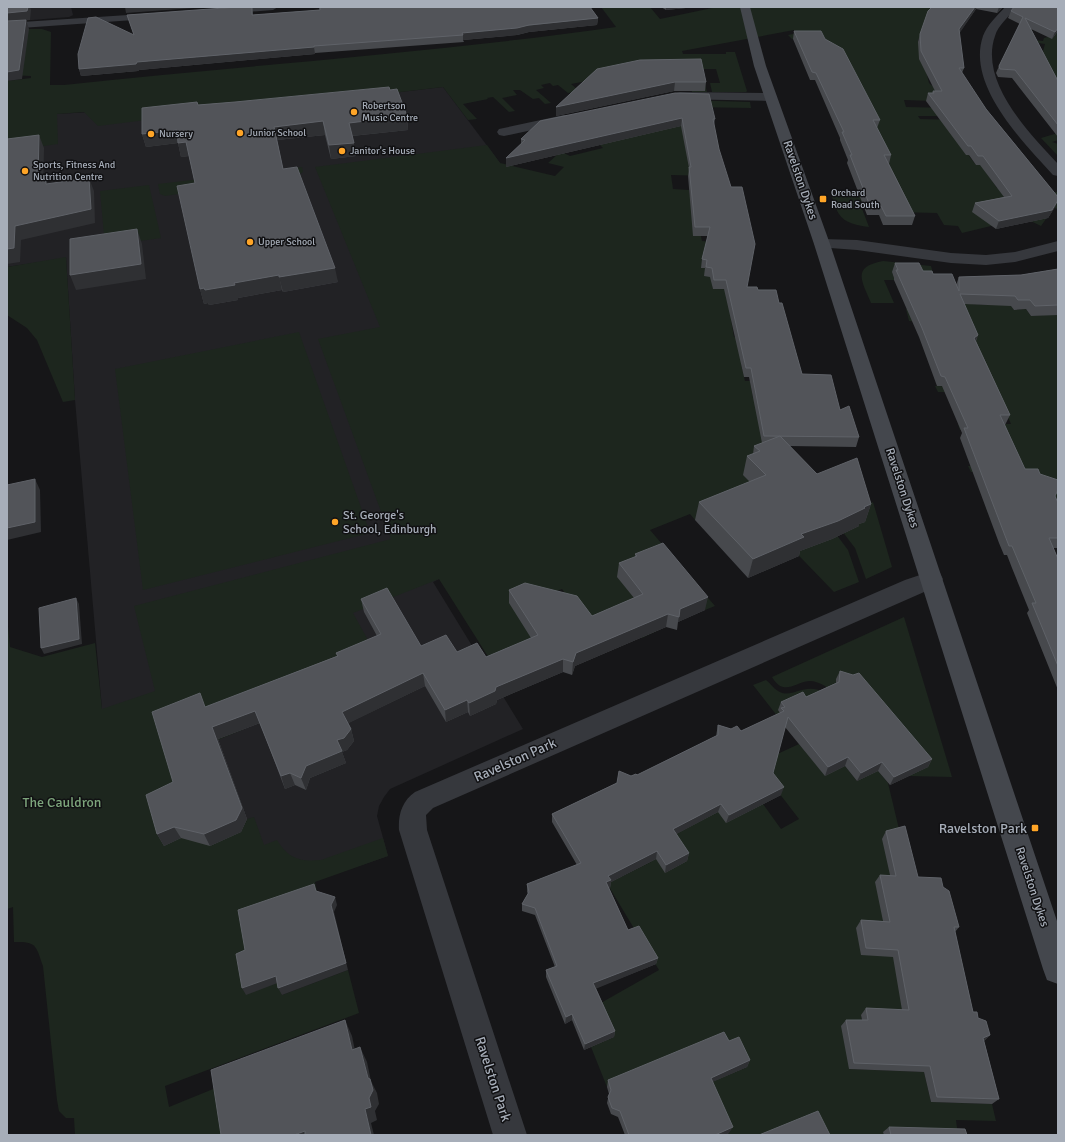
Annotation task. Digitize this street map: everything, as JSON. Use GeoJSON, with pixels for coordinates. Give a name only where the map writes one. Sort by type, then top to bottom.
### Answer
{"type":"FeatureCollection","features":[{"type":"Feature","properties":{"kind":"street"},"geometry":{"type":"LineString","coordinates":[[85,7],[89,21]]}},
{"type":"Feature","properties":{"kind":"street"},"geometry":{"type":"LineString","coordinates":[[208,12],[273,7]]}},
{"type":"Feature","properties":{"kind":"street","name":"Ravelston Dykes"},"geometry":{"type":"LineString","coordinates":[[745,7],[753,41],[771,97],[822,244],[1058,969]]}},
{"type":"Feature","properties":{"kind":"street"},"geometry":{"type":"LineString","coordinates":[[1011,7],[995,25],[988,36],[985,58],[988,74],[993,88],[1003,106],[1028,138],[1058,172]]}},
{"type":"Feature","properties":{"kind":"street"},"geometry":{"type":"LineString","coordinates":[[7,26],[168,15]]}},
{"type":"Feature","properties":{"kind":"street"},"geometry":{"type":"LineString","coordinates":[[670,97],[771,97]]}},
{"type":"Feature","properties":{"kind":"street"},"geometry":{"type":"LineString","coordinates":[[504,132],[579,116]]}},
{"type":"Feature","properties":{"kind":"street"},"geometry":{"type":"LineString","coordinates":[[822,244],[857,244],[951,258],[986,260],[1015,256],[1058,246]]}},
{"type":"Feature","properties":{"kind":"street","name":"Ravelston Park"},"geometry":{"type":"LineString","coordinates":[[510,1135],[413,830],[412,819],[415,808],[418,804],[431,796],[932,579]]}},
{"type":"Feature","properties":{"kind":"shaded area"},"geometry":{"type":"Polygon","coordinates":[[[7,7],[71,7],[73,15],[69,17],[7,22],[7,7]]]}},
{"type":"Feature","properties":{"kind":"shaded area","name":"St. George's School, Edinburgh"},"geometry":{"type":"Polygon","coordinates":[[[443,87],[500,163],[439,579],[433,582],[523,729],[390,789],[379,806],[377,816],[388,856],[141,941],[102,709],[75,400],[66,258],[7,267],[7,109],[56,114],[358,97],[443,87]]]}},
{"type":"Feature","properties":{"kind":"green space"},"geometry":{"type":"Polygon","coordinates":[[[601,7],[650,7],[660,19],[717,7],[947,7],[918,40],[929,83],[934,86],[940,99],[932,101],[904,100],[906,107],[952,108],[957,116],[918,116],[920,119],[959,120],[966,155],[984,154],[969,156],[976,165],[992,164],[985,171],[997,188],[1022,188],[1025,192],[1058,192],[1058,209],[1054,208],[1055,206],[1041,226],[1018,215],[991,226],[962,233],[958,226],[944,225],[937,213],[894,212],[892,206],[861,206],[869,227],[856,225],[844,220],[838,212],[831,195],[898,197],[819,39],[792,39],[788,35],[799,33],[794,30],[682,51],[683,54],[726,54],[726,52],[735,52],[747,91],[746,92],[712,92],[710,83],[720,83],[716,69],[701,69],[707,92],[692,92],[686,68],[571,84],[585,96],[575,92],[568,93],[558,85],[553,86],[550,83],[541,85],[544,88],[536,90],[551,103],[545,104],[539,98],[533,99],[520,90],[513,90],[517,95],[502,98],[515,111],[509,112],[493,97],[487,98],[488,99],[463,104],[477,119],[468,120],[443,87],[358,97],[291,102],[98,126],[84,112],[57,114],[58,144],[7,151],[7,81],[31,78],[31,76],[7,75],[24,66],[24,61],[7,58],[23,29],[42,29],[51,32],[50,85],[64,85],[409,52],[616,27],[601,7]]]}},
{"type":"Feature","properties":{"kind":"green space"},"geometry":{"type":"Polygon","coordinates":[[[1058,31],[1058,95],[1042,55],[1045,44],[1026,41],[1027,39],[1043,41],[1044,38],[1055,35],[1058,31]]]}},
{"type":"Feature","properties":{"kind":"green space","name":"The Cauldron"},"geometry":{"type":"Polygon","coordinates":[[[686,100],[750,102],[751,108],[692,107],[709,176],[671,175],[673,189],[689,190],[691,203],[702,241],[718,242],[706,269],[725,279],[712,284],[713,289],[772,290],[774,300],[747,321],[731,320],[734,337],[775,338],[741,364],[745,381],[750,381],[753,398],[767,398],[812,427],[757,453],[836,534],[848,550],[859,582],[834,592],[745,500],[695,520],[690,514],[650,530],[715,606],[705,610],[618,577],[659,630],[642,638],[625,615],[607,652],[562,589],[545,596],[556,674],[494,666],[439,579],[353,613],[374,651],[236,710],[244,729],[218,740],[193,833],[241,832],[247,819],[254,817],[264,845],[277,840],[290,855],[295,858],[306,860],[321,860],[383,838],[388,856],[315,882],[317,892],[280,982],[282,995],[348,970],[359,1013],[165,1086],[169,1107],[223,1085],[231,1135],[75,1135],[74,1118],[66,1118],[59,1111],[43,966],[37,949],[34,946],[22,942],[14,942],[13,907],[7,909],[7,626],[10,647],[42,657],[95,643],[102,709],[155,691],[134,606],[391,539],[318,339],[380,327],[315,167],[487,145],[500,163],[555,176],[564,167],[548,163],[558,154],[564,153],[570,156],[603,148],[600,145],[611,142],[605,137],[686,100]]]}},
{"type":"Feature","properties":{"kind":"green space"},"geometry":{"type":"Polygon","coordinates":[[[1058,133],[1058,140],[1052,142],[1058,144],[1058,156],[1041,138],[1058,133]]]}},
{"type":"Feature","properties":{"kind":"green space"},"geometry":{"type":"Polygon","coordinates":[[[302,167],[303,172],[294,177],[165,196],[160,194],[158,184],[302,167]]]}},
{"type":"Feature","properties":{"kind":"green space"},"geometry":{"type":"Polygon","coordinates":[[[149,185],[161,238],[105,246],[100,191],[149,185]]]}},
{"type":"Feature","properties":{"kind":"green space"},"geometry":{"type":"Polygon","coordinates":[[[66,257],[75,400],[63,402],[37,340],[27,328],[7,315],[7,267],[66,257]]]}},
{"type":"Feature","properties":{"kind":"green space"},"geometry":{"type":"Polygon","coordinates":[[[883,261],[931,266],[936,283],[946,284],[953,303],[988,305],[985,295],[1004,296],[1014,310],[1026,309],[1031,316],[1043,315],[1038,309],[1049,308],[1038,293],[1048,293],[1058,301],[1058,525],[1053,515],[988,513],[986,508],[991,508],[990,505],[1045,507],[1042,499],[1051,500],[1055,496],[1050,490],[1036,487],[1033,479],[1001,478],[998,473],[971,472],[968,466],[1015,467],[1002,439],[988,438],[985,431],[960,430],[958,424],[1011,424],[1007,415],[990,415],[979,392],[938,392],[935,386],[988,387],[977,363],[961,363],[958,357],[928,356],[926,351],[965,352],[963,347],[971,347],[974,345],[972,341],[967,339],[959,339],[955,330],[946,330],[943,324],[909,321],[906,309],[923,309],[923,307],[930,307],[927,301],[929,300],[923,287],[931,287],[928,280],[920,280],[916,273],[892,272],[895,280],[884,280],[894,303],[871,303],[862,282],[863,271],[866,267],[883,261]]]}},
{"type":"Feature","properties":{"kind":"green space"},"geometry":{"type":"Polygon","coordinates":[[[299,332],[370,533],[143,590],[115,369],[299,332]]]}},
{"type":"Feature","properties":{"kind":"green space"},"geometry":{"type":"Polygon","coordinates":[[[873,502],[892,567],[866,579],[855,548],[842,531],[849,512],[873,502]]]}},
{"type":"Feature","properties":{"kind":"green space"},"geometry":{"type":"Polygon","coordinates":[[[904,617],[952,777],[909,776],[927,767],[825,686],[817,682],[809,681],[790,687],[785,687],[776,683],[772,677],[904,617]]]}},
{"type":"Feature","properties":{"kind":"green space"},"geometry":{"type":"Polygon","coordinates":[[[766,680],[776,690],[783,693],[788,694],[810,689],[817,689],[824,692],[778,717],[753,685],[766,680]]]}},
{"type":"Feature","properties":{"kind":"green space"},"geometry":{"type":"Polygon","coordinates":[[[799,744],[825,775],[845,766],[857,781],[860,749],[888,783],[904,850],[953,959],[963,1001],[861,1015],[863,1027],[849,1069],[924,1072],[931,1102],[992,1104],[996,1121],[956,1120],[958,1135],[884,1132],[884,1135],[724,1135],[707,1084],[747,1067],[721,1039],[607,1087],[591,1047],[614,1037],[599,1004],[659,970],[566,815],[621,877],[656,859],[667,830],[672,765],[763,804],[781,829],[799,819],[769,780],[773,756],[799,744]]]}},
{"type":"Feature","properties":{"kind":"building"},"geometry":{"type":"Polygon","coordinates":[[[7,7],[28,7],[27,11],[7,13],[7,7]]]}},
{"type":"Feature","properties":{"kind":"building"},"geometry":{"type":"Polygon","coordinates":[[[252,7],[252,15],[320,10],[320,7],[590,7],[598,18],[462,33],[463,35],[314,46],[137,62],[136,64],[79,69],[78,54],[88,18],[96,17],[134,35],[127,15],[252,7]]]}},
{"type":"Feature","properties":{"kind":"building"},"geometry":{"type":"Polygon","coordinates":[[[932,7],[975,7],[959,29],[964,68],[959,68],[986,109],[1058,197],[1058,200],[1052,210],[999,221],[975,203],[1012,196],[983,156],[978,156],[971,146],[968,146],[928,93],[934,93],[933,91],[942,91],[921,51],[920,34],[928,11],[932,7]]]}},
{"type":"Feature","properties":{"kind":"building"},"geometry":{"type":"Polygon","coordinates":[[[1014,7],[1058,7],[1058,28],[1055,32],[1025,18],[1058,81],[1058,125],[1015,70],[1000,69],[999,66],[1023,17],[1011,11],[1014,7]]]}},
{"type":"Feature","properties":{"kind":"building"},"geometry":{"type":"Polygon","coordinates":[[[26,20],[19,70],[7,72],[7,21],[26,20]]]}},
{"type":"Feature","properties":{"kind":"building"},"geometry":{"type":"Polygon","coordinates":[[[794,31],[821,31],[825,39],[843,49],[880,120],[873,120],[891,155],[884,155],[915,216],[886,216],[881,206],[870,206],[850,155],[852,155],[842,132],[844,132],[816,73],[812,72],[794,31]]]}},
{"type":"Feature","properties":{"kind":"building"},"geometry":{"type":"Polygon","coordinates":[[[701,59],[706,82],[675,82],[556,107],[597,69],[640,60],[701,59]]]}},
{"type":"Feature","properties":{"kind":"building"},"geometry":{"type":"Polygon","coordinates":[[[389,87],[390,90],[397,89],[407,116],[349,123],[354,143],[329,145],[323,121],[274,127],[283,169],[297,167],[335,268],[279,277],[279,275],[205,290],[204,288],[200,289],[177,186],[195,183],[186,142],[178,143],[177,130],[142,134],[142,108],[197,102],[198,105],[235,102],[389,87]]]}},
{"type":"Feature","properties":{"kind":"building"},"geometry":{"type":"Polygon","coordinates":[[[675,93],[709,94],[715,119],[713,119],[719,149],[731,187],[742,187],[755,244],[747,287],[757,287],[758,290],[776,290],[779,303],[782,303],[802,374],[831,375],[840,410],[849,406],[859,437],[764,436],[751,368],[746,368],[726,280],[714,280],[712,268],[706,267],[707,260],[702,259],[710,227],[695,227],[689,167],[691,167],[682,118],[506,158],[525,140],[521,139],[540,121],[675,93]]]}},
{"type":"Feature","properties":{"kind":"building"},"geometry":{"type":"Polygon","coordinates":[[[39,135],[38,180],[46,179],[46,184],[89,178],[91,209],[15,226],[14,248],[7,249],[7,139],[39,135]]]}},
{"type":"Feature","properties":{"kind":"building"},"geometry":{"type":"Polygon","coordinates":[[[137,229],[141,264],[70,275],[70,239],[137,229]]]}},
{"type":"Feature","properties":{"kind":"building"},"geometry":{"type":"Polygon","coordinates":[[[895,263],[919,263],[923,271],[932,271],[933,274],[952,274],[959,291],[959,277],[1021,275],[1058,269],[1058,305],[1035,306],[1030,300],[1018,300],[1015,296],[960,294],[978,335],[974,338],[1010,415],[1000,415],[1025,469],[1038,469],[1040,474],[1058,480],[1058,490],[1055,496],[1058,503],[1058,538],[1049,538],[1058,559],[1058,666],[1032,603],[1036,603],[1012,546],[1009,546],[964,428],[968,428],[945,377],[941,376],[922,328],[896,270],[898,270],[895,263]]]}},
{"type":"Feature","properties":{"kind":"building"},"geometry":{"type":"Polygon","coordinates":[[[780,436],[817,474],[857,458],[871,504],[838,521],[801,534],[804,537],[753,559],[699,502],[766,475],[747,456],[760,451],[754,446],[780,436]]]}},
{"type":"Feature","properties":{"kind":"building"},"geometry":{"type":"Polygon","coordinates":[[[35,479],[35,522],[7,528],[7,485],[35,479]]]}},
{"type":"Feature","properties":{"kind":"building"},"geometry":{"type":"Polygon","coordinates":[[[663,543],[708,597],[680,609],[679,617],[668,614],[576,653],[573,662],[563,659],[496,687],[495,691],[469,703],[467,700],[445,710],[423,673],[342,712],[351,729],[344,738],[337,740],[342,751],[306,766],[301,778],[290,773],[281,776],[255,711],[212,727],[242,808],[236,820],[204,834],[174,827],[157,834],[146,795],[173,782],[152,712],[200,693],[205,707],[338,656],[336,653],[381,634],[361,599],[387,588],[421,646],[446,635],[457,652],[477,643],[486,657],[538,635],[509,590],[525,583],[577,596],[592,616],[643,594],[619,563],[637,556],[635,554],[663,543]]]}},
{"type":"Feature","properties":{"kind":"building"},"geometry":{"type":"Polygon","coordinates":[[[76,598],[79,639],[41,648],[39,608],[76,598]]]}},
{"type":"Feature","properties":{"kind":"building"},"geometry":{"type":"Polygon","coordinates":[[[840,671],[853,675],[859,673],[932,759],[894,777],[882,762],[861,773],[848,757],[828,767],[788,717],[773,773],[784,787],[729,815],[721,804],[673,829],[689,853],[666,865],[657,851],[608,876],[611,880],[606,882],[628,930],[639,926],[658,958],[593,983],[615,1031],[585,1044],[572,1014],[566,1017],[546,970],[557,966],[535,908],[522,904],[529,892],[527,884],[581,863],[552,814],[617,783],[619,771],[631,776],[637,775],[718,735],[718,725],[731,729],[737,726],[741,731],[784,711],[781,708],[785,707],[781,702],[803,692],[806,697],[839,682],[840,671]]]}},
{"type":"Feature","properties":{"kind":"building"},"geometry":{"type":"Polygon","coordinates":[[[905,826],[918,877],[941,878],[943,887],[949,891],[959,927],[954,927],[973,1012],[977,1012],[978,1018],[986,1021],[990,1035],[983,1038],[999,1099],[937,1097],[930,1066],[854,1063],[846,1020],[868,1020],[866,1008],[909,1010],[898,950],[866,948],[861,920],[890,922],[880,875],[896,876],[886,831],[905,826]]]}},
{"type":"Feature","properties":{"kind":"building"},"geometry":{"type":"Polygon","coordinates":[[[314,884],[316,891],[335,897],[331,905],[346,963],[278,988],[276,976],[242,988],[236,954],[245,950],[238,910],[314,884]]]}},
{"type":"Feature","properties":{"kind":"building"},"geometry":{"type":"Polygon","coordinates":[[[345,1020],[352,1050],[360,1047],[368,1078],[370,1079],[373,1090],[369,1098],[371,1107],[365,1109],[371,1135],[305,1135],[305,1131],[294,1135],[221,1135],[211,1070],[345,1020]]]}},
{"type":"Feature","properties":{"kind":"building"},"geometry":{"type":"Polygon","coordinates":[[[724,1032],[729,1041],[739,1037],[750,1060],[711,1078],[733,1127],[715,1135],[629,1135],[620,1111],[612,1108],[608,1097],[611,1090],[608,1080],[724,1032]]]}},
{"type":"Feature","properties":{"kind":"building"},"geometry":{"type":"Polygon","coordinates":[[[818,1111],[830,1135],[759,1135],[818,1111]]]}},
{"type":"Feature","properties":{"kind":"building"},"geometry":{"type":"Polygon","coordinates":[[[889,1127],[965,1129],[967,1135],[891,1135],[889,1127]]]}},
{"type":"Feature","properties":{"kind":"place","name":"Robertson Music Centre"},"geometry":{"type":"Point","coordinates":[354,112]}},
{"type":"Feature","properties":{"kind":"place","name":"Junior School"},"geometry":{"type":"Point","coordinates":[240,133]}},
{"type":"Feature","properties":{"kind":"place","name":"Nursery"},"geometry":{"type":"Point","coordinates":[151,134]}},
{"type":"Feature","properties":{"kind":"place","name":"Janitor's House"},"geometry":{"type":"Point","coordinates":[342,151]}},
{"type":"Feature","properties":{"kind":"place","name":"Sports, Fitness And Nutrition Centre"},"geometry":{"type":"Point","coordinates":[25,171]}},
{"type":"Feature","properties":{"kind":"place","name":"Orchard Road South"},"geometry":{"type":"Point","coordinates":[823,199]}},
{"type":"Feature","properties":{"kind":"place","name":"Upper School"},"geometry":{"type":"Point","coordinates":[250,242]}},
{"type":"Feature","properties":{"kind":"place","name":"St. George's School, Edinburgh"},"geometry":{"type":"Point","coordinates":[335,522]}},
{"type":"Feature","properties":{"kind":"place","name":"Ravelston Park"},"geometry":{"type":"Point","coordinates":[1035,828]}}]}
